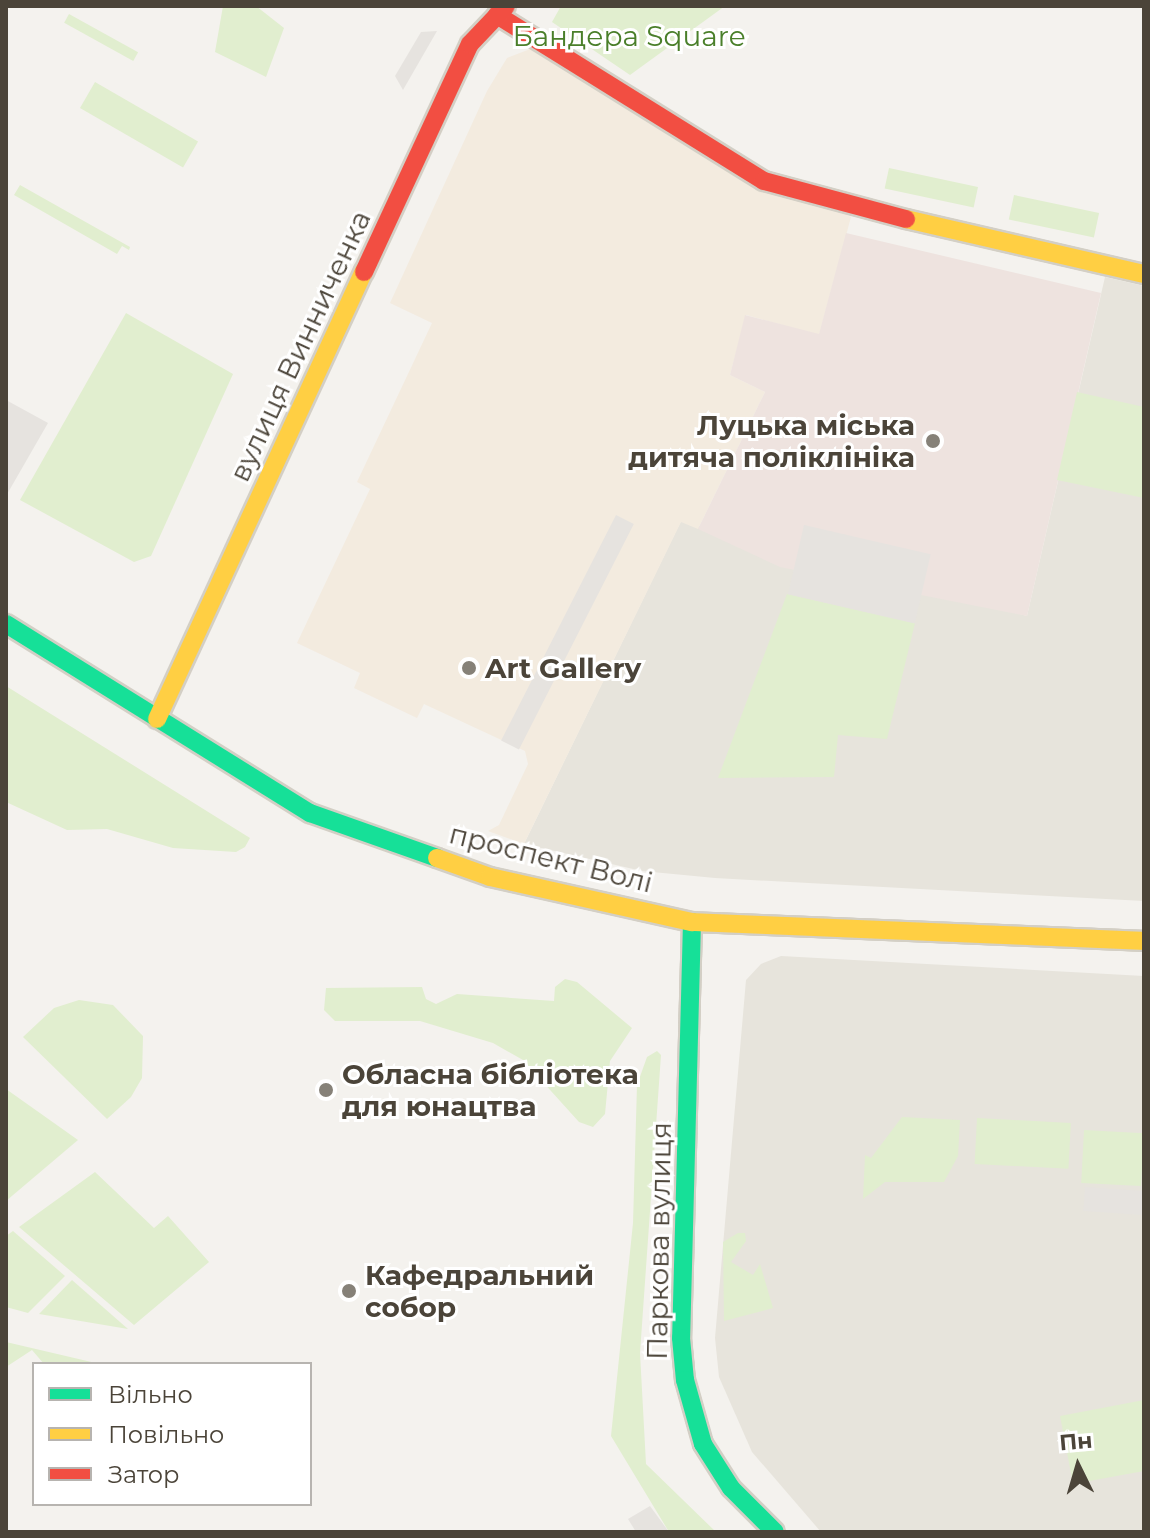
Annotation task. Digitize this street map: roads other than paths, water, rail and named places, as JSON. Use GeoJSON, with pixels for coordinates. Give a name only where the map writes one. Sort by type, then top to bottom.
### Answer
{"type":"FeatureCollection","features":[{"type":"Feature","properties":{"kind":"main road"},"geometry":{"type":"LineString","coordinates":[[501,11],[764,181],[832,202],[1144,274]]}},
{"type":"Feature","properties":{"kind":"main road","name":"вулиця Винниченка"},"geometry":{"type":"LineString","coordinates":[[157,719],[470,44],[501,11]]}},
{"type":"Feature","properties":{"kind":"main road","name":"проспект Волі"},"geometry":{"type":"LineString","coordinates":[[6,624],[310,813],[490,877],[692,922],[1144,941]]}},
{"type":"Feature","properties":{"kind":"main road","name":"Паркова вулиця"},"geometry":{"type":"LineString","coordinates":[[692,922],[681,1338],[685,1380],[703,1444],[731,1488],[775,1532]]}},
{"type":"Feature","properties":{"kind":"place","name":"Луцька міська дитяча поліклініка"},"geometry":{"type":"Point","coordinates":[933,441]}},
{"type":"Feature","properties":{"kind":"place","name":"Art Gallery"},"geometry":{"type":"Point","coordinates":[469,668]}},
{"type":"Feature","properties":{"kind":"place","name":"Обласна бібліотека для юнацтва"},"geometry":{"type":"Point","coordinates":[326,1090]}},
{"type":"Feature","properties":{"kind":"place","name":"Кафедральний собор"},"geometry":{"type":"Point","coordinates":[349,1291]}},
{"type":"Feature","properties":{"kind":"park label","name":"Бандера Square"},"geometry":{"type":"Point","coordinates":[629,36]}}]}
